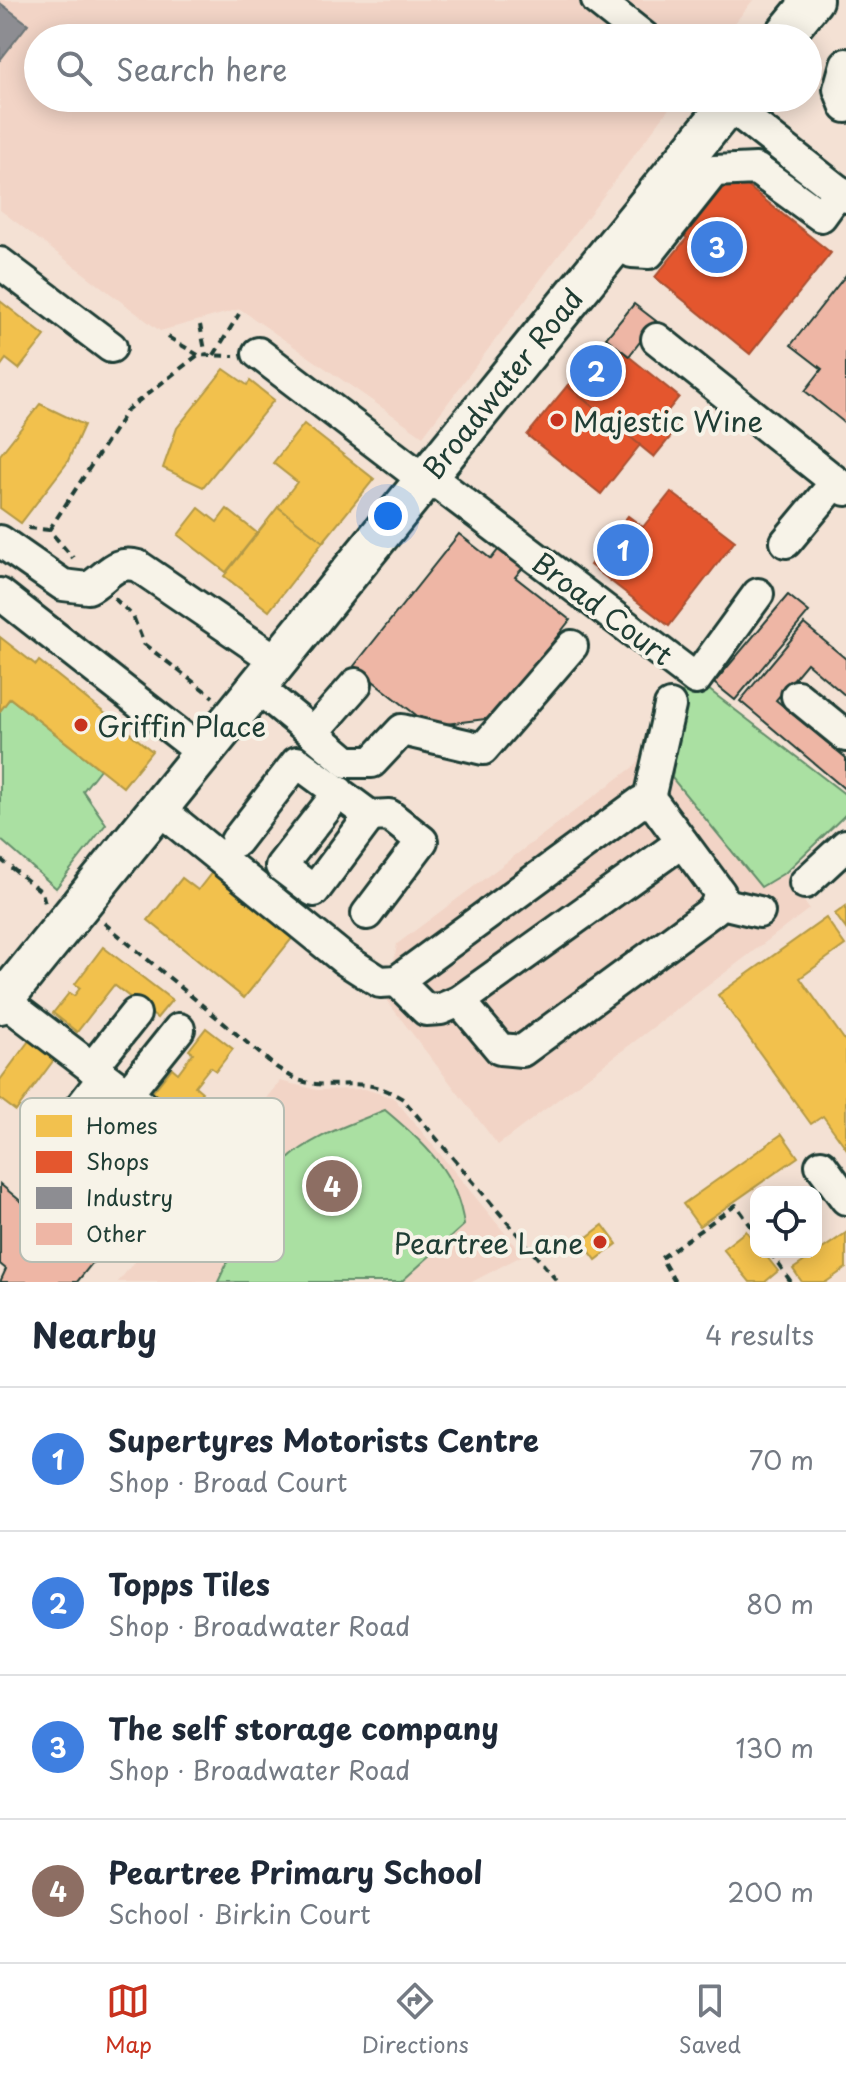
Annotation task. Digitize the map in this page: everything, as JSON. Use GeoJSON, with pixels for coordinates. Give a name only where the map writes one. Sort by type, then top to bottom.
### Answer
{"type":"FeatureCollection","features":[{"type":"Feature","properties":{"kind":"main road"},"geometry":{"type":"LineString","coordinates":[[793,24],[813,0]]}},
{"type":"Feature","properties":{"kind":"main road","name":"Broadwater Road"},"geometry":{"type":"LineString","coordinates":[[2,1002],[618,242],[718,112]]}},
{"type":"Feature","properties":{"kind":"street"},"geometry":{"type":"LineString","coordinates":[[597,0],[627,24]]}},
{"type":"Feature","properties":{"kind":"street"},"geometry":{"type":"LineString","coordinates":[[846,64],[839,89],[846,107]]}},
{"type":"Feature","properties":{"kind":"street"},"geometry":{"type":"LineString","coordinates":[[618,242],[632,252],[649,253],[714,171],[756,169],[821,216],[842,194],[742,112]]}},
{"type":"Feature","properties":{"kind":"street"},"geometry":{"type":"LineString","coordinates":[[0,263],[111,347]]}},
{"type":"Feature","properties":{"kind":"street"},"geometry":{"type":"LineString","coordinates":[[657,339],[841,486],[786,542]]}},
{"type":"Feature","properties":{"kind":"street"},"geometry":{"type":"LineString","coordinates":[[258,353],[310,400],[425,477]]}},
{"type":"Feature","properties":{"kind":"street","name":"Broad Court"},"geometry":{"type":"LineString","coordinates":[[425,477],[696,679],[758,594]]}},
{"type":"Feature","properties":{"kind":"street"},"geometry":{"type":"LineString","coordinates":[[0,541],[63,585],[88,588],[115,566],[126,562],[138,566],[267,674],[313,733],[347,762],[372,762],[402,730],[483,749],[572,646]]}},
{"type":"Feature","properties":{"kind":"street"},"geometry":{"type":"LineString","coordinates":[[0,594],[203,753]]}},
{"type":"Feature","properties":{"kind":"street"},"geometry":{"type":"LineString","coordinates":[[313,733],[356,684]]}},
{"type":"Feature","properties":{"kind":"street"},"geometry":{"type":"LineString","coordinates":[[797,696],[846,736]]}},
{"type":"Feature","properties":{"kind":"street"},"geometry":{"type":"LineString","coordinates":[[648,803],[670,706]]}},
{"type":"Feature","properties":{"kind":"street"},"geometry":{"type":"LineString","coordinates":[[236,841],[297,762],[370,816],[389,815],[422,841],[367,914]]}},
{"type":"Feature","properties":{"kind":"street"},"geometry":{"type":"LineString","coordinates":[[339,792],[281,866],[314,891],[370,816]]}},
{"type":"Feature","properties":{"kind":"street"},"geometry":{"type":"LineString","coordinates":[[158,808],[278,908],[380,982],[397,981],[641,802],[655,805],[720,893],[715,909],[522,1051],[500,1049],[460,1001]]}},
{"type":"Feature","properties":{"kind":"street"},"geometry":{"type":"LineString","coordinates":[[397,981],[426,1010],[460,1001],[682,842]]}},
{"type":"Feature","properties":{"kind":"street"},"geometry":{"type":"LineString","coordinates":[[805,883],[846,845]]}},
{"type":"Feature","properties":{"kind":"street"},"geometry":{"type":"LineString","coordinates":[[278,908],[300,880]]}},
{"type":"Feature","properties":{"kind":"street"},"geometry":{"type":"LineString","coordinates":[[717,902],[759,912]]}},
{"type":"Feature","properties":{"kind":"street"},"geometry":{"type":"LineString","coordinates":[[2,1002],[132,1098]]}},
{"type":"Feature","properties":{"kind":"street"},"geometry":{"type":"LineString","coordinates":[[108,1080],[135,1014]]}},
{"type":"Feature","properties":{"kind":"street"},"geometry":{"type":"LineString","coordinates":[[92,1098],[108,1080],[179,1029]]}},
{"type":"Feature","properties":{"kind":"street"},"geometry":{"type":"LineString","coordinates":[[821,1165],[846,1199]]}},
{"type":"Feature","properties":{"kind":"path"},"geometry":{"type":"LineString","coordinates":[[214,355],[239,314]]}},
{"type":"Feature","properties":{"kind":"path"},"geometry":{"type":"LineString","coordinates":[[200,325],[206,355]]}},
{"type":"Feature","properties":{"kind":"path"},"geometry":{"type":"LineString","coordinates":[[168,337],[198,355],[229,355],[244,361],[258,353]]}},
{"type":"Feature","properties":{"kind":"path"},"geometry":{"type":"LineString","coordinates":[[49,530],[128,409],[198,355]]}},
{"type":"Feature","properties":{"kind":"path"},"geometry":{"type":"LineString","coordinates":[[0,859],[42,892],[46,904],[55,911]]}},
{"type":"Feature","properties":{"kind":"path"},"geometry":{"type":"LineString","coordinates":[[96,916],[276,1067],[298,1080],[357,1082],[387,1089],[403,1099],[558,1282]]}},
{"type":"Feature","properties":{"kind":"path"},"geometry":{"type":"LineString","coordinates":[[675,1282],[661,1258],[736,1205],[750,1225]]}},
{"type":"Feature","properties":{"kind":"path"},"geometry":{"type":"LineString","coordinates":[[774,1258],[790,1281]]}},
{"type":"Feature","properties":{"kind":"shaded area"},"geometry":{"type":"Polygon","coordinates":[[[0,0],[753,0],[734,24],[24,24],[24,112],[666,112],[423,436],[240,309],[160,331],[0,210],[0,0]]]}},
{"type":"Feature","properties":{"kind":"shaded area"},"geometry":{"type":"Polygon","coordinates":[[[667,693],[680,693],[675,733],[762,887],[786,872],[809,909],[498,1145],[387,1001],[397,944],[636,765],[667,693]]]}},
{"type":"Feature","properties":{"kind":"shaded area"},"geometry":{"type":"Polygon","coordinates":[[[280,1081],[317,1090],[365,1089],[394,1098],[523,1255],[472,1282],[118,1282],[134,1262],[284,1262],[284,1098],[266,1098],[280,1081]]]}},
{"type":"Feature","properties":{"kind":"green space"},"geometry":{"type":"Polygon","coordinates":[[[708,689],[846,795],[846,814],[786,872],[761,887],[672,778],[680,693],[708,689]]]}},
{"type":"Feature","properties":{"kind":"green space"},"geometry":{"type":"Polygon","coordinates":[[[10,698],[100,769],[83,791],[106,824],[56,888],[0,839],[0,711],[10,698]]]}},
{"type":"Feature","properties":{"kind":"green space"},"geometry":{"type":"Polygon","coordinates":[[[385,1110],[413,1134],[446,1174],[460,1206],[464,1225],[401,1282],[218,1282],[227,1262],[284,1262],[284,1163],[307,1145],[385,1110]]]}},
{"type":"Feature","properties":{"kind":"building: Homes"},"geometry":{"type":"Polygon","coordinates":[[[0,301],[45,336],[19,369],[6,359],[0,367],[0,301]]]}},
{"type":"Feature","properties":{"kind":"building: Homes"},"geometry":{"type":"Polygon","coordinates":[[[224,369],[247,385],[250,381],[274,400],[203,487],[163,468],[177,428],[224,369]]]}},
{"type":"Feature","properties":{"kind":"building: Homes"},"geometry":{"type":"Polygon","coordinates":[[[40,404],[84,425],[67,463],[21,523],[0,508],[0,455],[40,404]]]}},
{"type":"Feature","properties":{"kind":"building: Homes"},"geometry":{"type":"Polygon","coordinates":[[[304,424],[374,479],[323,542],[278,507],[297,482],[273,463],[304,424]]]}},
{"type":"Feature","properties":{"kind":"building: Homes"},"geometry":{"type":"Polygon","coordinates":[[[278,507],[323,542],[269,611],[224,576],[278,507]]]}},
{"type":"Feature","properties":{"kind":"building: Homes"},"geometry":{"type":"Polygon","coordinates":[[[199,508],[217,522],[227,509],[257,533],[226,572],[178,535],[199,508]]]}},
{"type":"Feature","properties":{"kind":"building: Homes","name":"Griffin Place"},"geometry":{"type":"Polygon","coordinates":[[[0,637],[36,665],[39,661],[152,751],[123,787],[10,698],[0,711],[0,637]]]}},
{"type":"Feature","properties":{"kind":"building: Homes"},"geometry":{"type":"Polygon","coordinates":[[[213,871],[294,936],[244,998],[148,920],[182,878],[198,890],[213,871]]]}},
{"type":"Feature","properties":{"kind":"building: Homes"},"geometry":{"type":"Polygon","coordinates":[[[846,906],[846,929],[835,914],[846,906]]]}},
{"type":"Feature","properties":{"kind":"building: Homes"},"geometry":{"type":"Polygon","coordinates":[[[826,918],[845,945],[800,978],[846,1042],[846,1148],[823,1116],[811,1124],[718,995],[826,918]]]}},
{"type":"Feature","properties":{"kind":"building: Homes"},"geometry":{"type":"Polygon","coordinates":[[[103,947],[172,1000],[157,1018],[114,985],[77,1032],[53,1013],[69,993],[74,996],[80,988],[75,984],[103,947]]]}},
{"type":"Feature","properties":{"kind":"building: Homes"},"geometry":{"type":"Polygon","coordinates":[[[206,1028],[233,1049],[216,1071],[210,1067],[195,1086],[202,1092],[197,1098],[159,1098],[152,1093],[172,1068],[178,1073],[193,1053],[189,1050],[206,1028]]]}},
{"type":"Feature","properties":{"kind":"building: Homes"},"geometry":{"type":"Polygon","coordinates":[[[31,1038],[56,1057],[26,1098],[20,1098],[16,1111],[0,1099],[0,1080],[31,1038]]]}},
{"type":"Feature","properties":{"kind":"building: Homes"},"geometry":{"type":"Polygon","coordinates":[[[782,1134],[798,1157],[756,1186],[750,1186],[750,1190],[699,1226],[683,1204],[782,1134]]]}},
{"type":"Feature","properties":{"kind":"building: Homes","name":"Peartree Lane"},"geometry":{"type":"Polygon","coordinates":[[[603,1225],[617,1244],[596,1260],[582,1241],[603,1225]]]}},
{"type":"Feature","properties":{"kind":"building: Homes"},"geometry":{"type":"Polygon","coordinates":[[[746,1231],[750,1236],[750,1258],[768,1258],[778,1271],[765,1282],[750,1282],[723,1249],[746,1231]]]}},
{"type":"Feature","properties":{"kind":"building: Homes"},"geometry":{"type":"Polygon","coordinates":[[[846,1233],[846,1268],[826,1282],[802,1282],[793,1269],[809,1258],[822,1258],[822,1249],[846,1233]]]}},
{"type":"Feature","properties":{"kind":"building: Shops"},"geometry":{"type":"Polygon","coordinates":[[[730,172],[831,253],[750,354],[655,277],[687,238],[681,233],[730,172]]]}},
{"type":"Feature","properties":{"kind":"building: Shops"},"geometry":{"type":"Polygon","coordinates":[[[606,338],[679,397],[662,418],[677,429],[654,457],[567,386],[606,338]]]}},
{"type":"Feature","properties":{"kind":"building: Shops"},"geometry":{"type":"Polygon","coordinates":[[[567,386],[640,445],[601,494],[527,435],[567,386]]]}},
{"type":"Feature","properties":{"kind":"building: Shops"},"geometry":{"type":"Polygon","coordinates":[[[671,492],[735,541],[669,626],[590,565],[628,516],[643,527],[671,492]]]}},
{"type":"Feature","properties":{"kind":"building: Industry"},"geometry":{"type":"Polygon","coordinates":[[[0,3],[28,24],[24,24],[24,29],[0,60],[0,3]]]}},
{"type":"Feature","properties":{"kind":"building: Other"},"geometry":{"type":"Polygon","coordinates":[[[846,275],[846,424],[805,391],[822,369],[791,345],[846,275]]]}},
{"type":"Feature","properties":{"kind":"building: Other"},"geometry":{"type":"Polygon","coordinates":[[[634,304],[656,321],[629,356],[606,338],[634,304]]]}},
{"type":"Feature","properties":{"kind":"building: Other"},"geometry":{"type":"Polygon","coordinates":[[[459,534],[491,559],[502,545],[526,564],[515,577],[570,620],[493,718],[430,726],[354,666],[459,534]]]}},
{"type":"Feature","properties":{"kind":"building: Other"},"geometry":{"type":"Polygon","coordinates":[[[788,595],[809,612],[735,700],[714,683],[788,595]]]}},
{"type":"Feature","properties":{"kind":"building: Other"},"geometry":{"type":"Polygon","coordinates":[[[804,624],[846,659],[846,696],[807,663],[776,700],[846,758],[846,790],[740,701],[804,624]]]}},
{"type":"Feature","properties":{"kind":"building: Other"},"geometry":{"type":"Polygon","coordinates":[[[0,1184],[20,1201],[20,1262],[93,1262],[77,1282],[0,1282],[6,1269],[0,1264],[0,1184]]]}},
{"type":"Feature","properties":{"kind":"place","name":"The self storage company"},"geometry":{"type":"Point","coordinates":[717,247]}},
{"type":"Feature","properties":{"kind":"place","name":"Topps Tiles"},"geometry":{"type":"Point","coordinates":[596,371]}},
{"type":"Feature","properties":{"kind":"place","name":"Majestic Wine"},"geometry":{"type":"Point","coordinates":[557,420]}},
{"type":"Feature","properties":{"kind":"place","name":"Supertyres Motorists Centre"},"geometry":{"type":"Point","coordinates":[623,550]}},
{"type":"Feature","properties":{"kind":"place","name":"Griffin Place"},"geometry":{"type":"Point","coordinates":[81,725]}},
{"type":"Feature","properties":{"kind":"place","name":"Peartree Primary School"},"geometry":{"type":"Point","coordinates":[332,1186]}},
{"type":"Feature","properties":{"kind":"place","name":"Peartree Lane"},"geometry":{"type":"Point","coordinates":[600,1242]}}]}
